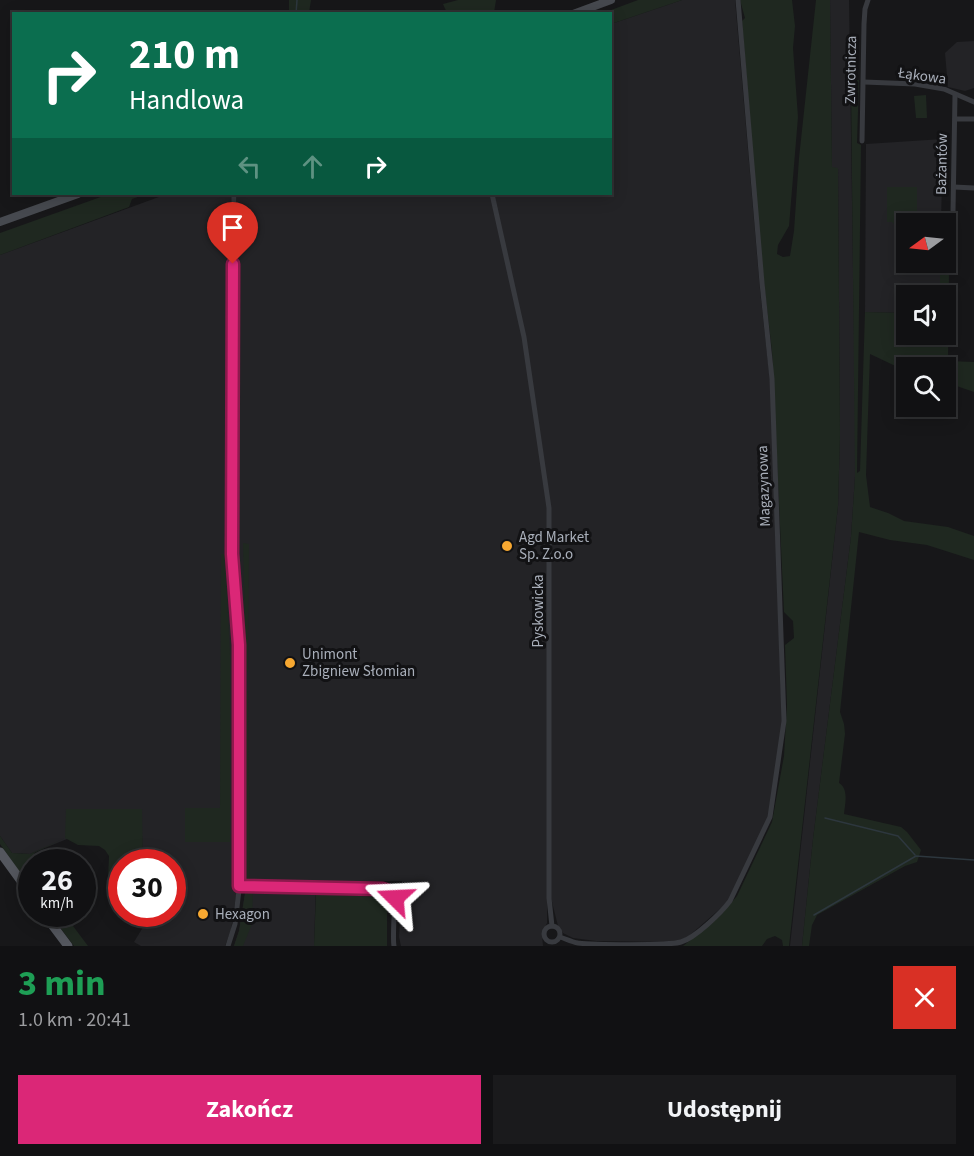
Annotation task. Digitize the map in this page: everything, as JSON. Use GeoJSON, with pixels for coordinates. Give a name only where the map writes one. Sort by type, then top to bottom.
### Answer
{"type":"FeatureCollection","features":[{"type":"Feature","properties":{"kind":"main road"},"geometry":{"type":"LineString","coordinates":[[578,12],[611,0]]}},
{"type":"Feature","properties":{"kind":"main road"},"geometry":{"type":"LineString","coordinates":[[0,222],[75,195]]}},
{"type":"Feature","properties":{"kind":"main road"},"geometry":{"type":"LineString","coordinates":[[0,852],[18,877]]}},
{"type":"Feature","properties":{"kind":"main road"},"geometry":{"type":"LineString","coordinates":[[54,927],[68,946]]}},
{"type":"Feature","properties":{"kind":"street","name":"Magazynowa"},"geometry":{"type":"LineString","coordinates":[[560,937],[585,944],[664,944],[684,941],[725,908],[730,901],[766,828],[773,805],[784,721],[772,379],[738,0]]}},
{"type":"Feature","properties":{"kind":"street","name":"Zwrotnicza"},"geometry":{"type":"LineString","coordinates":[[862,141],[864,24],[868,0]]}},
{"type":"Feature","properties":{"kind":"street","name":"Łąkowa"},"geometry":{"type":"LineString","coordinates":[[864,82],[915,84],[944,89],[974,102]]}},
{"type":"Feature","properties":{"kind":"street","name":"Bażantów"},"geometry":{"type":"LineString","coordinates":[[953,213],[955,95]]}},
{"type":"Feature","properties":{"kind":"street"},"geometry":{"type":"LineString","coordinates":[[955,119],[974,119]]}},
{"type":"Feature","properties":{"kind":"street"},"geometry":{"type":"LineString","coordinates":[[954,188],[974,188]]}},
{"type":"Feature","properties":{"kind":"street"},"geometry":{"type":"LineString","coordinates":[[228,946],[237,914],[239,886],[239,645],[232,554],[234,195]]}},
{"type":"Feature","properties":{"kind":"street","name":"Pyskowicka"},"geometry":{"type":"LineString","coordinates":[[492,195],[524,337],[549,508],[549,898],[552,926]]}},
{"type":"Feature","properties":{"kind":"street"},"geometry":{"type":"LineString","coordinates":[[239,886],[386,889],[392,892],[395,898],[394,946]]}},
{"type":"Feature","properties":{"kind":"street"},"geometry":{"type":"LineString","coordinates":[[552,926],[559,930],[560,937],[556,942],[549,944],[544,933],[552,926]]}},
{"type":"Feature","properties":{"kind":"shaded area"},"geometry":{"type":"Polygon","coordinates":[[[289,0],[311,0],[309,12],[289,12],[289,0]]]}},
{"type":"Feature","properties":{"kind":"shaded area"},"geometry":{"type":"Polygon","coordinates":[[[458,0],[496,0],[494,12],[447,12],[443,4],[458,0]]]}},
{"type":"Feature","properties":{"kind":"shaded area"},"geometry":{"type":"Polygon","coordinates":[[[638,0],[682,0],[612,24],[612,12],[606,12],[638,0]]]}},
{"type":"Feature","properties":{"kind":"shaded area"},"geometry":{"type":"Polygon","coordinates":[[[682,0],[735,0],[771,390],[782,722],[768,819],[729,901],[681,940],[668,942],[596,941],[573,938],[563,933],[558,926],[551,898],[547,899],[547,923],[542,935],[543,946],[401,946],[399,937],[402,881],[316,881],[314,946],[234,946],[239,931],[245,893],[245,660],[236,568],[237,195],[612,195],[612,24],[682,0]]]}},
{"type":"Feature","properties":{"kind":"shaded area"},"geometry":{"type":"Polygon","coordinates":[[[740,0],[792,0],[798,117],[789,226],[778,245],[777,254],[783,257],[790,256],[794,231],[799,158],[816,0],[830,0],[832,167],[838,168],[840,435],[838,506],[789,946],[783,946],[782,940],[775,936],[767,939],[762,946],[683,946],[719,917],[737,896],[772,822],[784,756],[787,705],[785,645],[794,638],[793,621],[784,612],[772,351],[762,266],[742,21],[745,18],[740,0]]]}},
{"type":"Feature","properties":{"kind":"shaded area"},"geometry":{"type":"Polygon","coordinates":[[[830,0],[849,0],[855,477],[851,537],[813,839],[802,946],[790,946],[838,506],[840,435],[838,168],[832,168],[830,0]]]}},
{"type":"Feature","properties":{"kind":"shaded area"},"geometry":{"type":"Polygon","coordinates":[[[974,41],[974,88],[965,91],[948,87],[945,53],[957,42],[974,41]]]}},
{"type":"Feature","properties":{"kind":"shaded area"},"geometry":{"type":"Polygon","coordinates":[[[851,80],[859,80],[857,143],[861,145],[857,473],[860,471],[865,312],[896,313],[896,345],[948,345],[948,357],[896,357],[896,366],[870,354],[866,475],[870,507],[904,521],[948,527],[974,536],[974,560],[927,545],[890,540],[859,532],[840,712],[845,734],[839,783],[845,793],[844,814],[901,827],[921,850],[917,862],[905,866],[817,915],[812,925],[809,946],[802,946],[813,839],[851,537],[855,477],[851,80]]]}},
{"type":"Feature","properties":{"kind":"shaded area"},"geometry":{"type":"Polygon","coordinates":[[[926,95],[927,118],[916,118],[914,96],[926,95]]]}},
{"type":"Feature","properties":{"kind":"shaded area"},"geometry":{"type":"Polygon","coordinates":[[[943,139],[941,213],[896,213],[896,273],[940,273],[940,285],[896,285],[896,313],[865,312],[866,144],[943,139]]]}},
{"type":"Feature","properties":{"kind":"shaded area"},"geometry":{"type":"Polygon","coordinates":[[[887,187],[917,187],[917,213],[896,213],[896,226],[892,222],[887,222],[887,187]]]}},
{"type":"Feature","properties":{"kind":"shaded area"},"geometry":{"type":"Polygon","coordinates":[[[106,195],[143,195],[132,199],[129,207],[0,255],[0,233],[106,195]]]}},
{"type":"Feature","properties":{"kind":"shaded area"},"geometry":{"type":"Polygon","coordinates":[[[164,195],[232,195],[230,573],[237,688],[236,896],[231,930],[225,946],[141,946],[134,942],[143,927],[186,927],[186,849],[143,849],[141,809],[42,849],[18,849],[18,853],[12,853],[0,836],[0,255],[164,195]]]}},
{"type":"Feature","properties":{"kind":"shaded area"},"geometry":{"type":"Polygon","coordinates":[[[940,273],[949,273],[949,285],[940,285],[940,273]]]}},
{"type":"Feature","properties":{"kind":"shaded area"},"geometry":{"type":"Polygon","coordinates":[[[956,361],[974,362],[974,392],[956,386],[956,361]]]}},
{"type":"Feature","properties":{"kind":"shaded area"},"geometry":{"type":"Polygon","coordinates":[[[243,543],[249,544],[248,672],[246,670],[243,543]]]}},
{"type":"Feature","properties":{"kind":"shaded area"},"geometry":{"type":"Polygon","coordinates":[[[221,554],[225,554],[230,655],[230,842],[185,842],[185,808],[220,808],[221,554]]]}},
{"type":"Feature","properties":{"kind":"shaded area"},"geometry":{"type":"Polygon","coordinates":[[[245,691],[248,691],[250,879],[253,880],[253,884],[247,882],[244,876],[245,691]]]}},
{"type":"Feature","properties":{"kind":"shaded area"},"geometry":{"type":"Polygon","coordinates":[[[66,809],[142,809],[143,849],[108,849],[108,854],[99,846],[78,845],[65,838],[66,809]]]}},
{"type":"Feature","properties":{"kind":"shaded area"},"geometry":{"type":"Polygon","coordinates":[[[0,836],[12,853],[18,853],[18,870],[0,844],[0,836]]]}},
{"type":"Feature","properties":{"kind":"shaded area"},"geometry":{"type":"Polygon","coordinates":[[[253,890],[252,924],[243,946],[234,946],[245,894],[253,890]]]}},
{"type":"Feature","properties":{"kind":"shaded area"},"geometry":{"type":"Polygon","coordinates":[[[316,894],[382,897],[387,901],[387,946],[314,946],[316,894]]]}},
{"type":"Feature","properties":{"kind":"shaded area"},"geometry":{"type":"Polygon","coordinates":[[[60,927],[74,927],[88,946],[74,946],[60,927]]]}},
{"type":"Feature","properties":{"kind":"waterway"},"geometry":{"type":"LineString","coordinates":[[296,12],[297,0]]}},
{"type":"Feature","properties":{"kind":"waterway"},"geometry":{"type":"LineString","coordinates":[[825,818],[898,836],[915,855]]}},
{"type":"Feature","properties":{"kind":"waterway"},"geometry":{"type":"LineString","coordinates":[[814,915],[916,856],[974,860]]}},
{"type":"Feature","properties":{"kind":"place","name":"Agd Market Sp. Z.o.o"},"geometry":{"type":"Point","coordinates":[507,546]}},
{"type":"Feature","properties":{"kind":"place","name":"Unimont Zbigniew Słomian"},"geometry":{"type":"Point","coordinates":[290,663]}},
{"type":"Feature","properties":{"kind":"place","name":"Hexagon"},"geometry":{"type":"Point","coordinates":[203,914]}},
{"type":"Feature","properties":{"kind":"route"},"geometry":{"type":"LineString","coordinates":[[233,264],[232,554],[239,645],[239,886],[386,889],[392,892],[395,898]]}}]}
